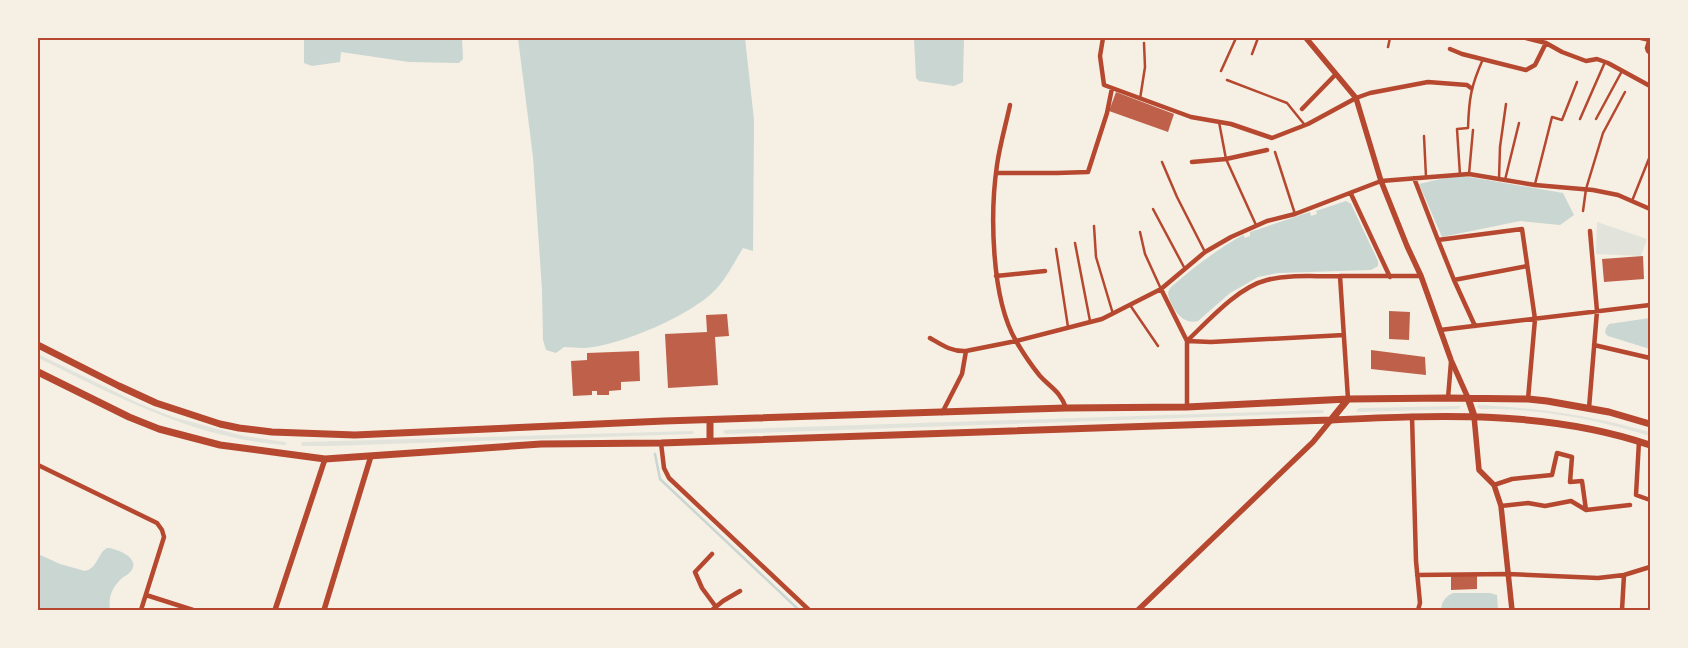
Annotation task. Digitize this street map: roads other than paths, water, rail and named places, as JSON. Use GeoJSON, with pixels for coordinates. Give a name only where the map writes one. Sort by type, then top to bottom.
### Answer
{"type":"FeatureCollection","features":[{"type":"Feature","properties":{"kind":"main road"},"geometry":{"type":"LineString","coordinates":[[38,345],[156,403],[220,424],[263,431],[355,434],[1066,408],[1188,407],[1348,399],[1448,398],[1528,399],[1589,408],[1650,424]]}},
{"type":"Feature","properties":{"kind":"main road"},"geometry":{"type":"LineString","coordinates":[[38,372],[128,417],[159,430],[220,446],[325,459],[541,444],[662,443],[1412,416],[1474,416],[1547,422],[1625,437],[1650,445]]}},
{"type":"Feature","properties":{"kind":"main road"},"geometry":{"type":"LineString","coordinates":[[1468,398],[1474,416]]}},
{"type":"Feature","properties":{"kind":"main road"},"geometry":{"type":"LineString","coordinates":[[1331,420],[1348,399]]}},
{"type":"Feature","properties":{"kind":"main road"},"geometry":{"type":"LineString","coordinates":[[710,420],[710,440]]}},
{"type":"Feature","properties":{"kind":"street"},"geometry":{"type":"LineString","coordinates":[[1103,38],[1100,56],[1104,85],[1191,118],[1231,124],[1272,138],[1305,126],[1356,98],[1370,93],[1428,82],[1467,85],[1471,88]]}},
{"type":"Feature","properties":{"kind":"street"},"geometry":{"type":"LineString","coordinates":[[1306,38],[1356,98],[1381,181],[1421,276],[1451,360],[1468,398]]}},
{"type":"Feature","properties":{"kind":"street"},"geometry":{"type":"LineString","coordinates":[[1526,38],[1546,43],[1562,52],[1586,60],[1597,59],[1605,62],[1650,86]]}},
{"type":"Feature","properties":{"kind":"street"},"geometry":{"type":"LineString","coordinates":[[1641,38],[1650,39],[1647,48],[1650,53]]}},
{"type":"Feature","properties":{"kind":"street"},"geometry":{"type":"LineString","coordinates":[[1450,49],[1462,54],[1526,70],[1534,65],[1546,43]]}},
{"type":"Feature","properties":{"kind":"street"},"geometry":{"type":"LineString","coordinates":[[1302,109],[1336,74]]}},
{"type":"Feature","properties":{"kind":"street"},"geometry":{"type":"LineString","coordinates":[[997,173],[1088,172],[1107,114],[1112,88]]}},
{"type":"Feature","properties":{"kind":"street"},"geometry":{"type":"LineString","coordinates":[[1010,105],[997,173],[994,210],[996,276],[1006,319],[1016,341],[1041,376],[1060,395],[1066,408]]}},
{"type":"Feature","properties":{"kind":"street"},"geometry":{"type":"LineString","coordinates":[[1192,162],[1226,159],[1267,150]]}},
{"type":"Feature","properties":{"kind":"street"},"geometry":{"type":"LineString","coordinates":[[930,338],[945,347],[966,351],[1090,323],[1114,314],[1161,288],[1205,252],[1231,237],[1256,225],[1295,214],[1381,181],[1469,174],[1534,186],[1586,189],[1618,195],[1650,209]]}},
{"type":"Feature","properties":{"kind":"street"},"geometry":{"type":"LineString","coordinates":[[1414,178],[1454,280],[1475,326]]}},
{"type":"Feature","properties":{"kind":"street"},"geometry":{"type":"LineString","coordinates":[[1351,194],[1390,277]]}},
{"type":"Feature","properties":{"kind":"street"},"geometry":{"type":"LineString","coordinates":[[1438,240],[1522,229],[1534,319],[1528,399]]}},
{"type":"Feature","properties":{"kind":"street"},"geometry":{"type":"LineString","coordinates":[[1589,408],[1597,311],[1590,231]]}},
{"type":"Feature","properties":{"kind":"street"},"geometry":{"type":"LineString","coordinates":[[1454,280],[1527,266]]}},
{"type":"Feature","properties":{"kind":"street"},"geometry":{"type":"LineString","coordinates":[[996,276],[1045,270]]}},
{"type":"Feature","properties":{"kind":"street"},"geometry":{"type":"LineString","coordinates":[[1340,276],[1348,399]]}},
{"type":"Feature","properties":{"kind":"street"},"geometry":{"type":"LineString","coordinates":[[1187,340],[1232,299],[1246,289],[1265,280],[1292,277],[1421,276]]}},
{"type":"Feature","properties":{"kind":"street"},"geometry":{"type":"LineString","coordinates":[[1161,288],[1187,340],[1188,407]]}},
{"type":"Feature","properties":{"kind":"street"},"geometry":{"type":"LineString","coordinates":[[1440,330],[1650,305]]}},
{"type":"Feature","properties":{"kind":"street"},"geometry":{"type":"LineString","coordinates":[[1187,340],[1211,342],[1344,335]]}},
{"type":"Feature","properties":{"kind":"street"},"geometry":{"type":"LineString","coordinates":[[1594,345],[1650,358]]}},
{"type":"Feature","properties":{"kind":"street"},"geometry":{"type":"LineString","coordinates":[[942,413],[962,374],[966,351]]}},
{"type":"Feature","properties":{"kind":"street"},"geometry":{"type":"LineString","coordinates":[[1448,398],[1451,360]]}},
{"type":"Feature","properties":{"kind":"street"},"geometry":{"type":"LineString","coordinates":[[1412,416],[1417,575],[1420,603],[1418,610]]}},
{"type":"Feature","properties":{"kind":"street"},"geometry":{"type":"LineString","coordinates":[[1474,416],[1479,470],[1494,485],[1501,506],[1512,610]]}},
{"type":"Feature","properties":{"kind":"street"},"geometry":{"type":"LineString","coordinates":[[1138,610],[1313,442],[1331,420]]}},
{"type":"Feature","properties":{"kind":"street"},"geometry":{"type":"LineString","coordinates":[[1639,441],[1636,495],[1650,500]]}},
{"type":"Feature","properties":{"kind":"street"},"geometry":{"type":"LineString","coordinates":[[662,443],[664,468],[669,478],[809,610]]}},
{"type":"Feature","properties":{"kind":"street"},"geometry":{"type":"LineString","coordinates":[[1494,485],[1512,479],[1552,475],[1557,453],[1572,457],[1570,482],[1582,481],[1586,510]]}},
{"type":"Feature","properties":{"kind":"street"},"geometry":{"type":"LineString","coordinates":[[324,610],[371,456]]}},
{"type":"Feature","properties":{"kind":"street"},"geometry":{"type":"LineString","coordinates":[[275,610],[325,459]]}},
{"type":"Feature","properties":{"kind":"street"},"geometry":{"type":"LineString","coordinates":[[38,466],[160,526],[164,537],[141,610]]}},
{"type":"Feature","properties":{"kind":"street"},"geometry":{"type":"LineString","coordinates":[[1501,506],[1528,502],[1546,506],[1571,501],[1586,510],[1630,505]]}},
{"type":"Feature","properties":{"kind":"street"},"geometry":{"type":"LineString","coordinates":[[712,554],[695,572],[715,609],[740,591]]}},
{"type":"Feature","properties":{"kind":"street"},"geometry":{"type":"LineString","coordinates":[[1417,575],[1508,574],[1598,578],[1624,575],[1650,567]]}},
{"type":"Feature","properties":{"kind":"street"},"geometry":{"type":"LineString","coordinates":[[1622,610],[1624,575]]}},
{"type":"Feature","properties":{"kind":"street"},"geometry":{"type":"LineString","coordinates":[[146,595],[193,610]]}},
{"type":"Feature","properties":{"kind":"lane"},"geometry":{"type":"LineString","coordinates":[[1221,71],[1236,38]]}},
{"type":"Feature","properties":{"kind":"lane"},"geometry":{"type":"LineString","coordinates":[[1252,54],[1258,38]]}},
{"type":"Feature","properties":{"kind":"lane"},"geometry":{"type":"LineString","coordinates":[[1388,47],[1390,38]]}},
{"type":"Feature","properties":{"kind":"lane"},"geometry":{"type":"LineString","coordinates":[[1140,99],[1145,67],[1144,43]]}},
{"type":"Feature","properties":{"kind":"lane"},"geometry":{"type":"LineString","coordinates":[[1460,175],[1457,129],[1468,128],[1468,103],[1471,88],[1483,59]]}},
{"type":"Feature","properties":{"kind":"lane"},"geometry":{"type":"LineString","coordinates":[[1580,119],[1605,62]]}},
{"type":"Feature","properties":{"kind":"lane"},"geometry":{"type":"LineString","coordinates":[[1596,119],[1622,70]]}},
{"type":"Feature","properties":{"kind":"lane"},"geometry":{"type":"LineString","coordinates":[[1227,80],[1286,103],[1305,126]]}},
{"type":"Feature","properties":{"kind":"lane"},"geometry":{"type":"LineString","coordinates":[[1534,186],[1552,117],[1562,120],[1577,82]]}},
{"type":"Feature","properties":{"kind":"lane"},"geometry":{"type":"LineString","coordinates":[[1583,211],[1586,189],[1603,133],[1625,92]]}},
{"type":"Feature","properties":{"kind":"lane"},"geometry":{"type":"LineString","coordinates":[[1499,179],[1500,147],[1506,104]]}},
{"type":"Feature","properties":{"kind":"lane"},"geometry":{"type":"LineString","coordinates":[[1219,122],[1226,159],[1256,225]]}},
{"type":"Feature","properties":{"kind":"lane"},"geometry":{"type":"LineString","coordinates":[[1505,180],[1518,123]]}},
{"type":"Feature","properties":{"kind":"lane"},"geometry":{"type":"LineString","coordinates":[[1469,174],[1473,130]]}},
{"type":"Feature","properties":{"kind":"lane"},"geometry":{"type":"LineString","coordinates":[[1424,136],[1426,178]]}},
{"type":"Feature","properties":{"kind":"lane"},"geometry":{"type":"LineString","coordinates":[[1276,152],[1295,214]]}},
{"type":"Feature","properties":{"kind":"lane"},"geometry":{"type":"LineString","coordinates":[[1632,201],[1650,156]]}},
{"type":"Feature","properties":{"kind":"lane"},"geometry":{"type":"LineString","coordinates":[[1162,162],[1177,197],[1205,252]]}},
{"type":"Feature","properties":{"kind":"lane"},"geometry":{"type":"LineString","coordinates":[[1153,209],[1185,268]]}},
{"type":"Feature","properties":{"kind":"lane"},"geometry":{"type":"LineString","coordinates":[[1094,226],[1096,257],[1114,314]]}},
{"type":"Feature","properties":{"kind":"lane"},"geometry":{"type":"LineString","coordinates":[[1140,232],[1144,254],[1161,288]]}},
{"type":"Feature","properties":{"kind":"lane"},"geometry":{"type":"LineString","coordinates":[[1075,243],[1090,323]]}},
{"type":"Feature","properties":{"kind":"lane"},"geometry":{"type":"LineString","coordinates":[[1056,249],[1068,328]]}},
{"type":"Feature","properties":{"kind":"lane"},"geometry":{"type":"LineString","coordinates":[[1130,305],[1158,346]]}},
{"type":"Feature","properties":{"kind":"waterway"},"geometry":{"type":"LineString","coordinates":[[655,454],[660,479],[799,610]]}}]}
